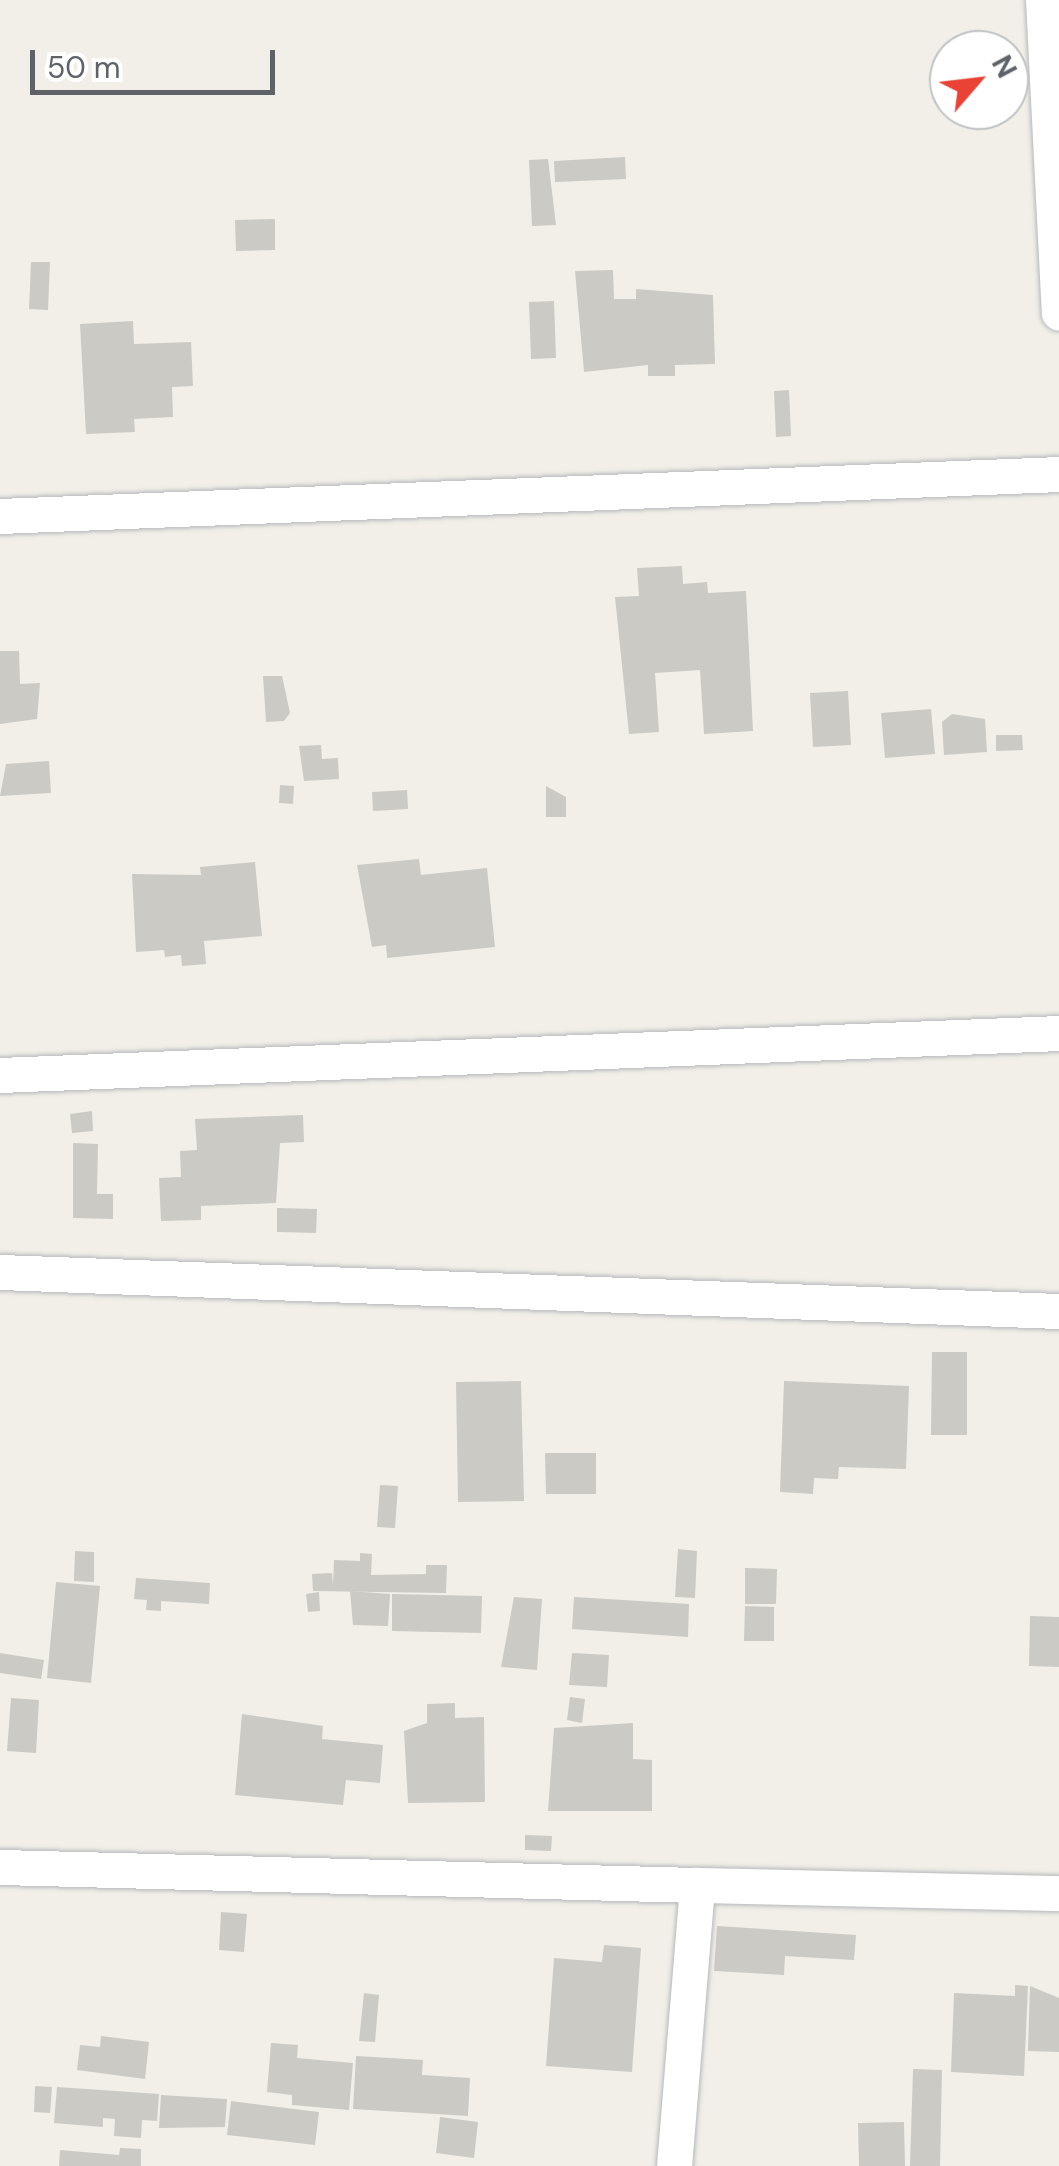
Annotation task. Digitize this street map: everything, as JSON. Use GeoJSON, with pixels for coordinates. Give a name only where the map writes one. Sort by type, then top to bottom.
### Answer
{"type":"FeatureCollection","features":[{"type":"Feature","properties":{"kind":"street"},"geometry":{"type":"LineString","coordinates":[[1043,0],[1059,313]]}},
{"type":"Feature","properties":{"kind":"street"},"geometry":{"type":"LineString","coordinates":[[0,516],[1059,474]]}},
{"type":"Feature","properties":{"kind":"street"},"geometry":{"type":"LineString","coordinates":[[0,1075],[1059,1033]]}},
{"type":"Feature","properties":{"kind":"street"},"geometry":{"type":"LineString","coordinates":[[0,1272],[1059,1310]]}},
{"type":"Feature","properties":{"kind":"street"},"geometry":{"type":"LineString","coordinates":[[0,1868],[1059,1893]]}},
{"type":"Feature","properties":{"kind":"street"},"geometry":{"type":"LineString","coordinates":[[674,2166],[697,1884]]}},
{"type":"Feature","properties":{"kind":"building"},"geometry":{"type":"Polygon","coordinates":[[[625,157],[626,179],[555,182],[554,161],[625,157]]]}},
{"type":"Feature","properties":{"kind":"building"},"geometry":{"type":"Polygon","coordinates":[[[548,159],[556,225],[532,226],[529,160],[548,159]]]}},
{"type":"Feature","properties":{"kind":"building"},"geometry":{"type":"Polygon","coordinates":[[[275,219],[275,250],[236,251],[235,220],[275,219]]]}},
{"type":"Feature","properties":{"kind":"building"},"geometry":{"type":"Polygon","coordinates":[[[31,262],[50,262],[48,310],[29,309],[31,262]]]}},
{"type":"Feature","properties":{"kind":"building"},"geometry":{"type":"Polygon","coordinates":[[[613,270],[614,299],[636,299],[636,289],[713,295],[715,364],[675,365],[675,376],[648,376],[648,365],[584,372],[575,271],[613,270]]]}},
{"type":"Feature","properties":{"kind":"building"},"geometry":{"type":"Polygon","coordinates":[[[554,301],[556,358],[531,359],[529,302],[554,301]]]}},
{"type":"Feature","properties":{"kind":"building"},"geometry":{"type":"Polygon","coordinates":[[[133,321],[134,344],[191,342],[193,386],[172,387],[173,417],[134,419],[135,432],[86,434],[80,324],[133,321]]]}},
{"type":"Feature","properties":{"kind":"building"},"geometry":{"type":"Polygon","coordinates":[[[789,390],[791,436],[776,437],[774,391],[789,390]]]}},
{"type":"Feature","properties":{"kind":"building"},"geometry":{"type":"Polygon","coordinates":[[[682,566],[683,584],[707,582],[708,593],[746,591],[753,731],[704,734],[700,670],[655,673],[659,732],[629,734],[615,597],[639,596],[637,568],[682,566]]]}},
{"type":"Feature","properties":{"kind":"building"},"geometry":{"type":"Polygon","coordinates":[[[0,651],[19,651],[20,684],[40,683],[37,719],[0,724],[0,651]]]}},
{"type":"Feature","properties":{"kind":"building"},"geometry":{"type":"Polygon","coordinates":[[[263,676],[282,676],[290,713],[284,721],[266,722],[263,676]]]}},
{"type":"Feature","properties":{"kind":"building"},"geometry":{"type":"Polygon","coordinates":[[[848,691],[851,745],[813,747],[810,693],[848,691]]]}},
{"type":"Feature","properties":{"kind":"building"},"geometry":{"type":"Polygon","coordinates":[[[931,709],[935,754],[885,758],[881,713],[931,709]]]}},
{"type":"Feature","properties":{"kind":"building"},"geometry":{"type":"Polygon","coordinates":[[[952,714],[985,719],[987,752],[944,755],[942,722],[952,714]]]}},
{"type":"Feature","properties":{"kind":"building"},"geometry":{"type":"Polygon","coordinates":[[[996,735],[1022,735],[1023,750],[996,751],[996,735]]]}},
{"type":"Feature","properties":{"kind":"building"},"geometry":{"type":"Polygon","coordinates":[[[321,745],[322,759],[338,758],[339,779],[304,781],[299,746],[321,745]]]}},
{"type":"Feature","properties":{"kind":"building"},"geometry":{"type":"Polygon","coordinates":[[[49,761],[51,793],[0,796],[6,764],[49,761]]]}},
{"type":"Feature","properties":{"kind":"building"},"geometry":{"type":"Polygon","coordinates":[[[280,785],[294,786],[293,804],[279,803],[280,785]]]}},
{"type":"Feature","properties":{"kind":"building"},"geometry":{"type":"Polygon","coordinates":[[[546,786],[566,797],[566,817],[546,817],[546,786]]]}},
{"type":"Feature","properties":{"kind":"building"},"geometry":{"type":"Polygon","coordinates":[[[407,790],[408,809],[373,811],[372,792],[407,790]]]}},
{"type":"Feature","properties":{"kind":"building"},"geometry":{"type":"Polygon","coordinates":[[[419,859],[421,875],[487,868],[495,947],[387,958],[386,945],[372,947],[357,865],[419,859]]]}},
{"type":"Feature","properties":{"kind":"building"},"geometry":{"type":"Polygon","coordinates":[[[255,862],[262,936],[204,941],[206,964],[182,966],[181,955],[165,957],[164,950],[136,952],[132,874],[201,875],[200,867],[255,862]]]}},
{"type":"Feature","properties":{"kind":"building"},"geometry":{"type":"Polygon","coordinates":[[[92,1111],[93,1131],[72,1133],[70,1114],[92,1111]]]}},
{"type":"Feature","properties":{"kind":"building"},"geometry":{"type":"Polygon","coordinates":[[[303,1115],[304,1142],[280,1143],[276,1203],[201,1206],[201,1220],[161,1221],[159,1178],[181,1177],[180,1151],[197,1150],[195,1119],[303,1115]]]}},
{"type":"Feature","properties":{"kind":"building"},"geometry":{"type":"Polygon","coordinates":[[[73,1143],[98,1144],[97,1194],[113,1194],[113,1219],[73,1218],[73,1143]]]}},
{"type":"Feature","properties":{"kind":"building"},"geometry":{"type":"Polygon","coordinates":[[[277,1208],[317,1209],[316,1233],[277,1232],[277,1208]]]}},
{"type":"Feature","properties":{"kind":"building"},"geometry":{"type":"Polygon","coordinates":[[[932,1352],[967,1352],[967,1435],[931,1435],[932,1352]]]}},
{"type":"Feature","properties":{"kind":"building"},"geometry":{"type":"Polygon","coordinates":[[[521,1381],[524,1501],[458,1502],[456,1382],[521,1381]]]}},
{"type":"Feature","properties":{"kind":"building"},"geometry":{"type":"Polygon","coordinates":[[[784,1381],[909,1386],[906,1469],[839,1467],[838,1479],[814,1478],[813,1494],[780,1492],[784,1381]]]}},
{"type":"Feature","properties":{"kind":"building"},"geometry":{"type":"Polygon","coordinates":[[[545,1453],[596,1453],[596,1494],[546,1494],[545,1453]]]}},
{"type":"Feature","properties":{"kind":"building"},"geometry":{"type":"Polygon","coordinates":[[[380,1485],[398,1486],[395,1528],[377,1527],[380,1485]]]}},
{"type":"Feature","properties":{"kind":"building"},"geometry":{"type":"Polygon","coordinates":[[[678,1549],[697,1551],[695,1598],[675,1597],[678,1549]]]}},
{"type":"Feature","properties":{"kind":"building"},"geometry":{"type":"Polygon","coordinates":[[[75,1551],[94,1552],[94,1582],[74,1581],[75,1551]]]}},
{"type":"Feature","properties":{"kind":"building"},"geometry":{"type":"Polygon","coordinates":[[[360,1553],[372,1554],[371,1575],[426,1574],[426,1565],[447,1565],[446,1593],[313,1591],[312,1574],[332,1573],[333,1585],[334,1560],[360,1561],[360,1553]]]}},
{"type":"Feature","properties":{"kind":"building"},"geometry":{"type":"Polygon","coordinates":[[[745,1568],[777,1569],[776,1604],[745,1604],[745,1568]]]}},
{"type":"Feature","properties":{"kind":"building"},"geometry":{"type":"Polygon","coordinates":[[[136,1578],[210,1583],[209,1604],[161,1601],[161,1611],[146,1610],[147,1600],[134,1599],[136,1578]]]}},
{"type":"Feature","properties":{"kind":"building"},"geometry":{"type":"Polygon","coordinates":[[[56,1582],[100,1586],[91,1683],[47,1678],[56,1582]]]}},
{"type":"Feature","properties":{"kind":"building"},"geometry":{"type":"Polygon","coordinates":[[[350,1591],[390,1594],[388,1626],[353,1625],[350,1591]]]}},
{"type":"Feature","properties":{"kind":"building"},"geometry":{"type":"Polygon","coordinates":[[[319,1592],[320,1611],[308,1612],[306,1594],[319,1592]]]}},
{"type":"Feature","properties":{"kind":"building"},"geometry":{"type":"Polygon","coordinates":[[[392,1594],[482,1596],[481,1633],[392,1631],[392,1594]]]}},
{"type":"Feature","properties":{"kind":"building"},"geometry":{"type":"Polygon","coordinates":[[[514,1597],[542,1599],[537,1670],[501,1667],[514,1597]]]}},
{"type":"Feature","properties":{"kind":"building"},"geometry":{"type":"Polygon","coordinates":[[[574,1597],[689,1604],[688,1637],[572,1629],[574,1597]]]}},
{"type":"Feature","properties":{"kind":"building"},"geometry":{"type":"Polygon","coordinates":[[[745,1606],[774,1607],[774,1641],[744,1641],[745,1606]]]}},
{"type":"Feature","properties":{"kind":"building"},"geometry":{"type":"Polygon","coordinates":[[[1030,1616],[1059,1617],[1059,1667],[1029,1666],[1030,1616]]]}},
{"type":"Feature","properties":{"kind":"building"},"geometry":{"type":"Polygon","coordinates":[[[0,1653],[44,1660],[41,1679],[0,1673],[0,1653]]]}},
{"type":"Feature","properties":{"kind":"building"},"geometry":{"type":"Polygon","coordinates":[[[572,1653],[609,1655],[607,1687],[569,1685],[572,1653]]]}},
{"type":"Feature","properties":{"kind":"building"},"geometry":{"type":"Polygon","coordinates":[[[570,1697],[585,1699],[582,1723],[567,1720],[570,1697]]]}},
{"type":"Feature","properties":{"kind":"building"},"geometry":{"type":"Polygon","coordinates":[[[11,1698],[39,1700],[36,1753],[7,1751],[11,1698]]]}},
{"type":"Feature","properties":{"kind":"building"},"geometry":{"type":"Polygon","coordinates":[[[455,1703],[455,1718],[484,1717],[485,1802],[408,1803],[404,1731],[427,1723],[427,1704],[455,1703]]]}},
{"type":"Feature","properties":{"kind":"building"},"geometry":{"type":"Polygon","coordinates":[[[242,1714],[323,1726],[322,1739],[383,1745],[380,1783],[346,1780],[343,1805],[235,1795],[242,1714]]]}},
{"type":"Feature","properties":{"kind":"building"},"geometry":{"type":"Polygon","coordinates":[[[633,1723],[633,1759],[652,1760],[652,1811],[548,1811],[554,1728],[633,1723]]]}},
{"type":"Feature","properties":{"kind":"building"},"geometry":{"type":"Polygon","coordinates":[[[525,1835],[552,1836],[551,1851],[525,1850],[525,1835]]]}},
{"type":"Feature","properties":{"kind":"building"},"geometry":{"type":"Polygon","coordinates":[[[221,1912],[247,1914],[244,1952],[219,1950],[221,1912]]]}},
{"type":"Feature","properties":{"kind":"building"},"geometry":{"type":"Polygon","coordinates":[[[717,1926],[856,1935],[854,1960],[785,1956],[784,1975],[714,1971],[717,1926]]]}},
{"type":"Feature","properties":{"kind":"building"},"geometry":{"type":"Polygon","coordinates":[[[604,1945],[641,1948],[632,2072],[546,2066],[554,1958],[602,1962],[604,1945]]]}},
{"type":"Feature","properties":{"kind":"building"},"geometry":{"type":"Polygon","coordinates":[[[1015,1985],[1028,1986],[1024,2076],[951,2072],[954,1993],[1015,1996],[1015,1985]]]}},
{"type":"Feature","properties":{"kind":"building"},"geometry":{"type":"Polygon","coordinates":[[[1030,1986],[1059,1998],[1059,2052],[1028,2051],[1030,1986]]]}},
{"type":"Feature","properties":{"kind":"building"},"geometry":{"type":"Polygon","coordinates":[[[364,1993],[379,1995],[375,2042],[359,2041],[364,1993]]]}},
{"type":"Feature","properties":{"kind":"building"},"geometry":{"type":"Polygon","coordinates":[[[101,2036],[149,2042],[145,2079],[77,2070],[80,2045],[100,2047],[101,2036]]]}},
{"type":"Feature","properties":{"kind":"building"},"geometry":{"type":"Polygon","coordinates":[[[271,2043],[298,2045],[297,2058],[353,2063],[349,2110],[292,2105],[292,2095],[267,2092],[271,2043]]]}},
{"type":"Feature","properties":{"kind":"building"},"geometry":{"type":"Polygon","coordinates":[[[356,2056],[423,2060],[422,2075],[470,2078],[468,2116],[353,2109],[356,2056]]]}},
{"type":"Feature","properties":{"kind":"building"},"geometry":{"type":"Polygon","coordinates":[[[913,2069],[942,2070],[940,2166],[910,2166],[913,2069]]]}},
{"type":"Feature","properties":{"kind":"building"},"geometry":{"type":"Polygon","coordinates":[[[35,2086],[52,2087],[50,2113],[34,2112],[35,2086]]]}},
{"type":"Feature","properties":{"kind":"building"},"geometry":{"type":"Polygon","coordinates":[[[57,2087],[159,2094],[157,2121],[142,2120],[141,2138],[114,2136],[115,2119],[103,2118],[103,2127],[54,2123],[57,2087]]]}},
{"type":"Feature","properties":{"kind":"building"},"geometry":{"type":"Polygon","coordinates":[[[161,2095],[227,2099],[225,2127],[159,2128],[161,2095]]]}},
{"type":"Feature","properties":{"kind":"building"},"geometry":{"type":"Polygon","coordinates":[[[231,2101],[319,2112],[315,2145],[227,2135],[231,2101]]]}},
{"type":"Feature","properties":{"kind":"building"},"geometry":{"type":"Polygon","coordinates":[[[440,2117],[478,2122],[474,2158],[436,2153],[440,2117]]]}},
{"type":"Feature","properties":{"kind":"building"},"geometry":{"type":"Polygon","coordinates":[[[904,2122],[905,2166],[859,2166],[858,2123],[904,2122]]]}},
{"type":"Feature","properties":{"kind":"building"},"geometry":{"type":"Polygon","coordinates":[[[120,2148],[141,2149],[141,2166],[59,2166],[60,2150],[119,2155],[120,2148]]]}}]}
